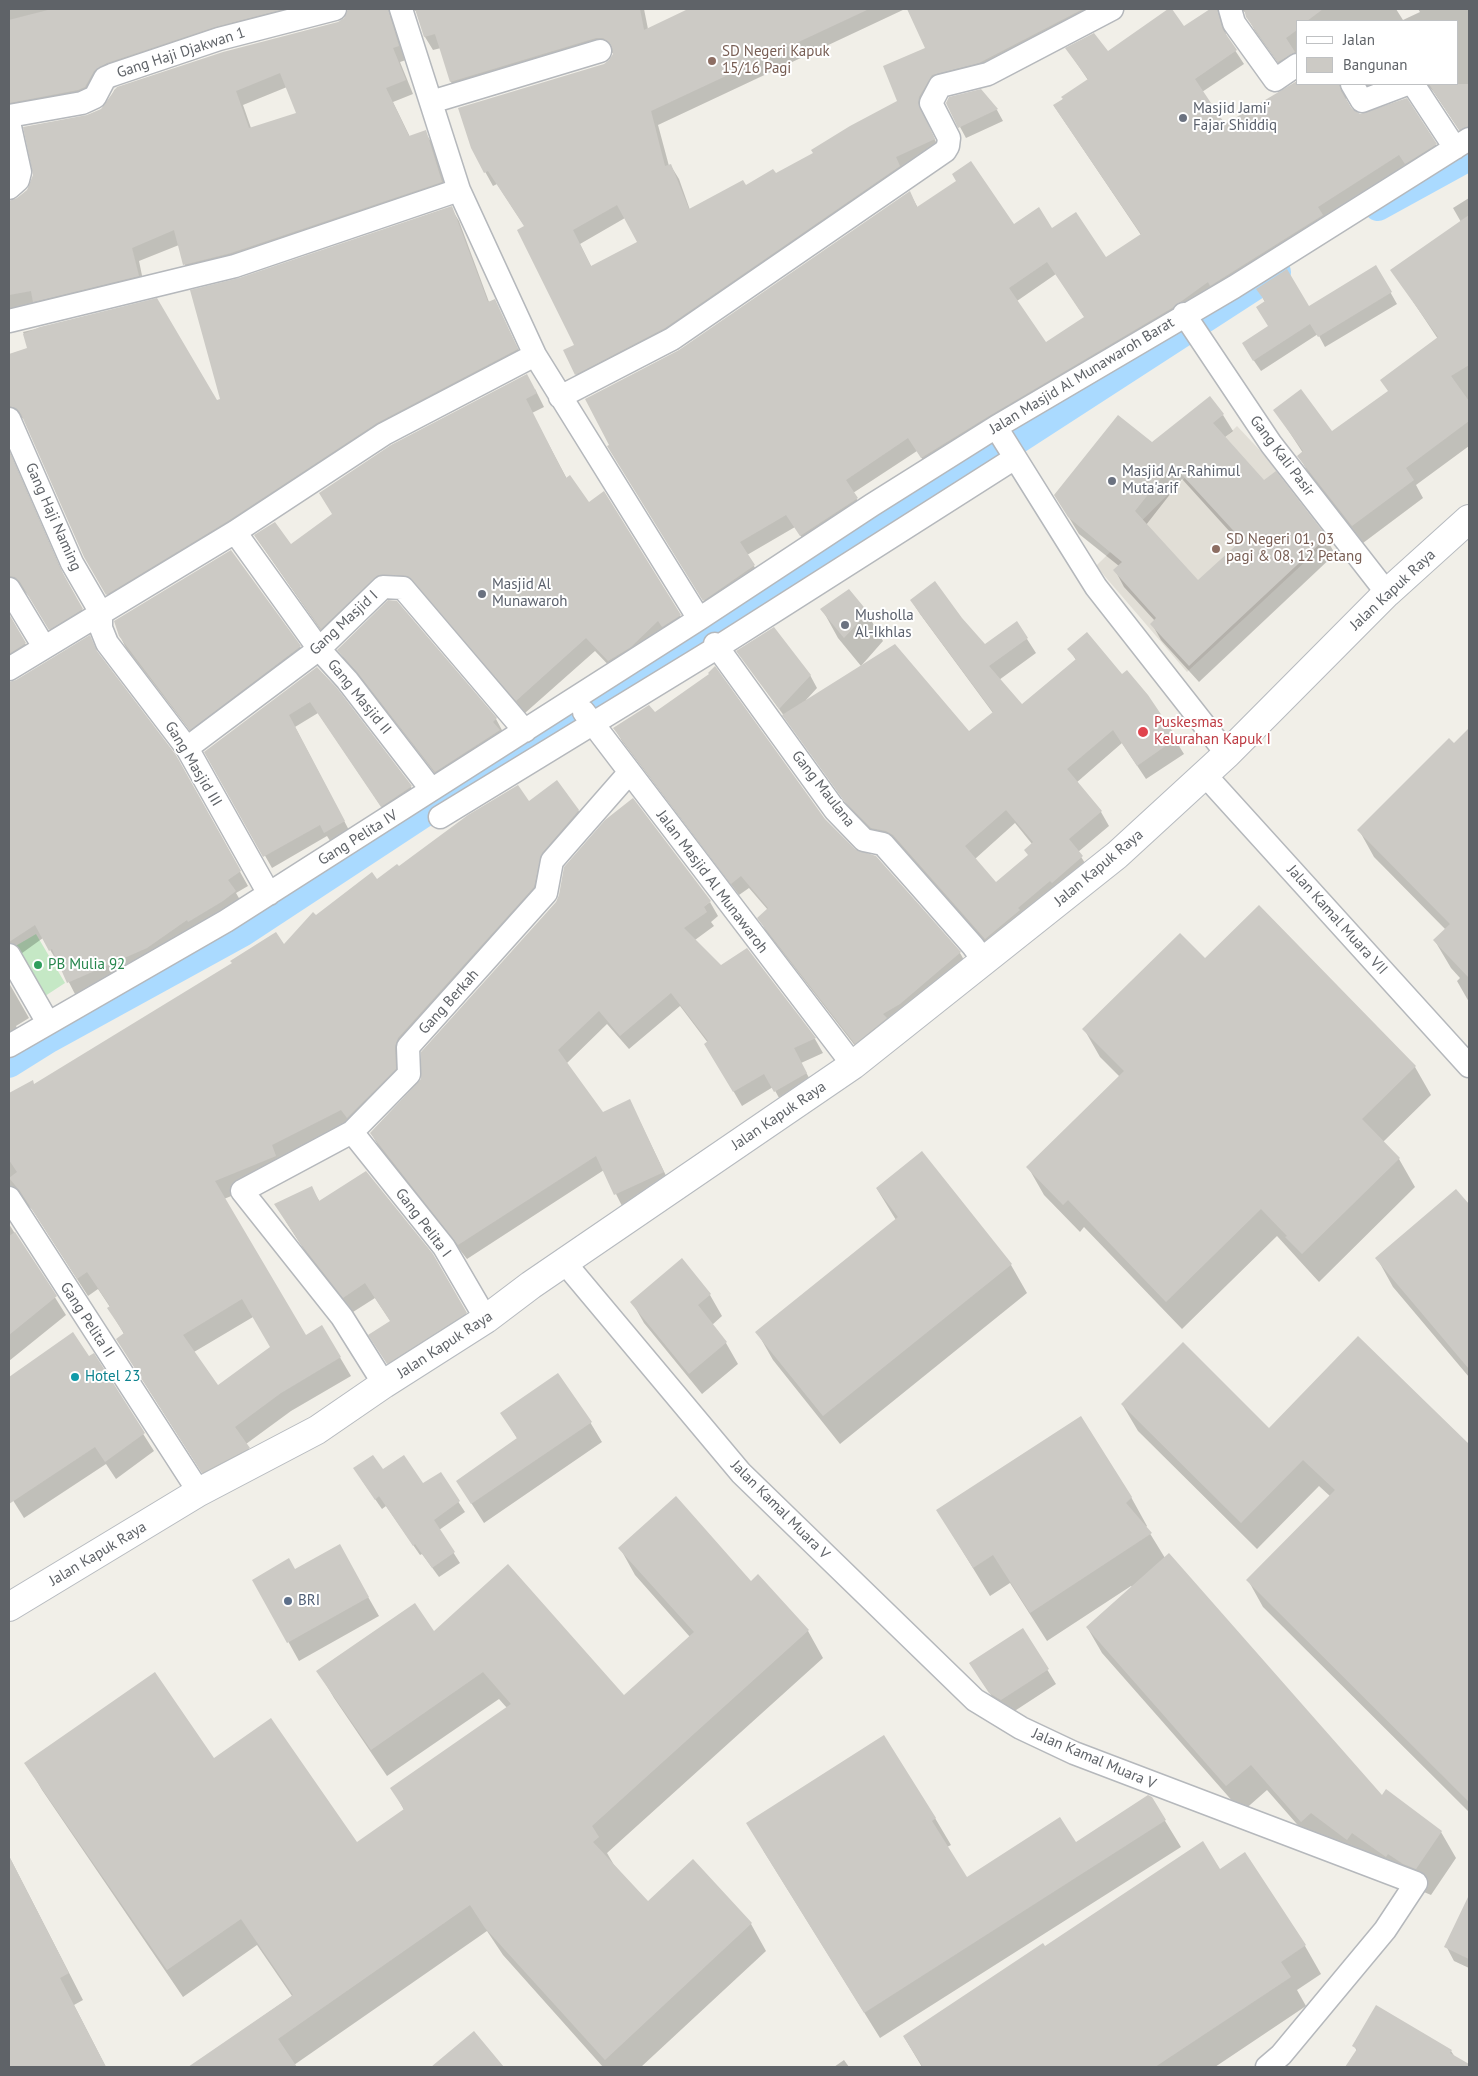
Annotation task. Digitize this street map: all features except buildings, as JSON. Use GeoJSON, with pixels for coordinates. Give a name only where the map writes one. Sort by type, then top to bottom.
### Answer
{"type":"FeatureCollection","features":[{"type":"Feature","properties":{"kind":"main road","name":"Jalan Kapuk Raya"},"geometry":{"type":"LineString","coordinates":[[9,1607],[199,1492],[317,1430],[384,1384],[486,1319],[531,1285],[853,1065],[1117,855],[1227,754],[1387,593],[1469,519]]}},
{"type":"Feature","properties":{"kind":"street","name":"Gang Haji Djakwan 1"},"geometry":{"type":"LineString","coordinates":[[9,116],[82,103],[95,97],[105,78],[112,75],[219,39],[335,9]]}},
{"type":"Feature","properties":{"kind":"street"},"geometry":{"type":"LineString","coordinates":[[401,9],[459,190],[535,355],[699,619]]}},
{"type":"Feature","properties":{"kind":"street"},"geometry":{"type":"LineString","coordinates":[[560,397],[672,339],[944,151],[948,146],[949,138],[932,103],[940,86],[988,74],[1112,9]]}},
{"type":"Feature","properties":{"kind":"street"},"geometry":{"type":"LineString","coordinates":[[1230,9],[1234,23],[1275,80],[1296,66]]}},
{"type":"Feature","properties":{"kind":"street"},"geometry":{"type":"LineString","coordinates":[[431,102],[600,51]]}},
{"type":"Feature","properties":{"kind":"street"},"geometry":{"type":"LineString","coordinates":[[1353,85],[1362,101],[1404,85]]}},
{"type":"Feature","properties":{"kind":"street"},"geometry":{"type":"LineString","coordinates":[[1414,85],[1462,143]]}},
{"type":"Feature","properties":{"kind":"street"},"geometry":{"type":"LineString","coordinates":[[9,122],[20,172],[18,180],[9,188]]}},
{"type":"Feature","properties":{"kind":"street","name":"Jalan Masjid Al Munawaroh Barat"},"geometry":{"type":"LineString","coordinates":[[699,619],[874,508],[1007,445],[1186,316],[1462,143]]}},
{"type":"Feature","properties":{"kind":"street"},"geometry":{"type":"LineString","coordinates":[[9,321],[235,266],[459,190]]}},
{"type":"Feature","properties":{"kind":"street","name":"Gang Kali Pasir"},"geometry":{"type":"LineString","coordinates":[[1186,316],[1271,444],[1387,593]]}},
{"type":"Feature","properties":{"kind":"street"},"geometry":{"type":"LineString","coordinates":[[9,669],[235,532],[384,434],[535,355]]}},
{"type":"Feature","properties":{"kind":"street","name":"Gang Haji Naming"},"geometry":{"type":"LineString","coordinates":[[9,419],[72,563],[101,613]]}},
{"type":"Feature","properties":{"kind":"street"},"geometry":{"type":"LineString","coordinates":[[440,817],[583,711],[717,646],[890,535],[1007,445],[1096,587],[1227,754]]}},
{"type":"Feature","properties":{"kind":"street"},"geometry":{"type":"LineString","coordinates":[[874,508],[890,535]]}},
{"type":"Feature","properties":{"kind":"street","name":"Gang Masjid II"},"geometry":{"type":"LineString","coordinates":[[235,532],[319,649],[347,680],[431,789]]}},
{"type":"Feature","properties":{"kind":"street","name":"Gang Masjid I"},"geometry":{"type":"LineString","coordinates":[[186,748],[319,649],[383,587],[404,588],[525,731]]}},
{"type":"Feature","properties":{"kind":"street"},"geometry":{"type":"LineString","coordinates":[[9,589],[44,647]]}},
{"type":"Feature","properties":{"kind":"street","name":"Gang Masjid III"},"geometry":{"type":"LineString","coordinates":[[101,613],[101,628],[107,642],[186,748],[269,894]]}},
{"type":"Feature","properties":{"kind":"street","name":"Gang Pelita IV"},"geometry":{"type":"LineString","coordinates":[[9,1046],[226,921],[525,731],[583,711],[699,619]]}},
{"type":"Feature","properties":{"kind":"street","name":"Gang Maulana"},"geometry":{"type":"LineString","coordinates":[[717,646],[836,810],[864,840],[883,844],[973,946],[984,962]]}},
{"type":"Feature","properties":{"kind":"street","name":"Jalan Masjid Al Munawaroh"},"geometry":{"type":"LineString","coordinates":[[583,711],[853,1065]]}},
{"type":"Feature","properties":{"kind":"street","name":"Gang Berkah"},"geometry":{"type":"LineString","coordinates":[[384,1384],[342,1317],[242,1191],[352,1132],[409,1074],[408,1047],[546,893],[552,861],[629,773]]}},
{"type":"Feature","properties":{"kind":"street","name":"Jalan Kamal Muara VII"},"geometry":{"type":"LineString","coordinates":[[1205,775],[1469,1066]]}},
{"type":"Feature","properties":{"kind":"street"},"geometry":{"type":"LineString","coordinates":[[9,955],[48,1023]]}},
{"type":"Feature","properties":{"kind":"street","name":"Gang Pelita I"},"geometry":{"type":"LineString","coordinates":[[352,1132],[444,1247],[486,1319]]}},
{"type":"Feature","properties":{"kind":"street","name":"Gang Pelita II"},"geometry":{"type":"LineString","coordinates":[[9,1198],[199,1492]]}},
{"type":"Feature","properties":{"kind":"street","name":"Jalan Kamal Muara V"},"geometry":{"type":"LineString","coordinates":[[565,1263],[741,1474],[975,1700],[1021,1728],[1074,1753],[1416,1883],[1386,1930],[1281,2055],[1267,2067]]}},
{"type":"Feature","properties":{"kind":"shaded area","name":"SD Negeri 01, 03 pagi & 08, 12 Petang"},"geometry":{"type":"Polygon","coordinates":[[[1237,426],[1337,532],[1187,672],[1096,566],[1237,426]]]}},
{"type":"Feature","properties":{"kind":"green space","name":"PB Mulia 92"},"geometry":{"type":"Polygon","coordinates":[[[36,934],[65,983],[42,998],[12,948],[36,934]]]}},
{"type":"Feature","properties":{"kind":"waterway"},"geometry":{"type":"LineString","coordinates":[[1378,207],[1469,157]]}},
{"type":"Feature","properties":{"kind":"waterway"},"geometry":{"type":"LineString","coordinates":[[9,1064],[49,1039],[242,933],[598,699],[962,476],[1277,272]]}},
{"type":"Feature","properties":{"kind":"place","name":"SD Negeri Kapuk 15/16 Pagi"},"geometry":{"type":"Point","coordinates":[712,61]}},
{"type":"Feature","properties":{"kind":"place","name":"Masjid Jami' Fajar Shiddiq"},"geometry":{"type":"Point","coordinates":[1183,118]}},
{"type":"Feature","properties":{"kind":"place","name":"Masjid Ar-Rahimul Muta'arif"},"geometry":{"type":"Point","coordinates":[1112,481]}},
{"type":"Feature","properties":{"kind":"place","name":"SD Negeri 01, 03 pagi & 08, 12 Petang"},"geometry":{"type":"Point","coordinates":[1216,549]}},
{"type":"Feature","properties":{"kind":"place","name":"Masjid Al Munawaroh"},"geometry":{"type":"Point","coordinates":[482,594]}},
{"type":"Feature","properties":{"kind":"place","name":"Musholla Al-Ikhlas"},"geometry":{"type":"Point","coordinates":[845,625]}},
{"type":"Feature","properties":{"kind":"place","name":"Puskesmas Kelurahan Kapuk I"},"geometry":{"type":"Point","coordinates":[1143,732]}},
{"type":"Feature","properties":{"kind":"place","name":"PB Mulia 92"},"geometry":{"type":"Point","coordinates":[38,965]}},
{"type":"Feature","properties":{"kind":"place","name":"Hotel 23"},"geometry":{"type":"Point","coordinates":[75,1377]}},
{"type":"Feature","properties":{"kind":"place","name":"BRI"},"geometry":{"type":"Point","coordinates":[288,1601]}}]}
